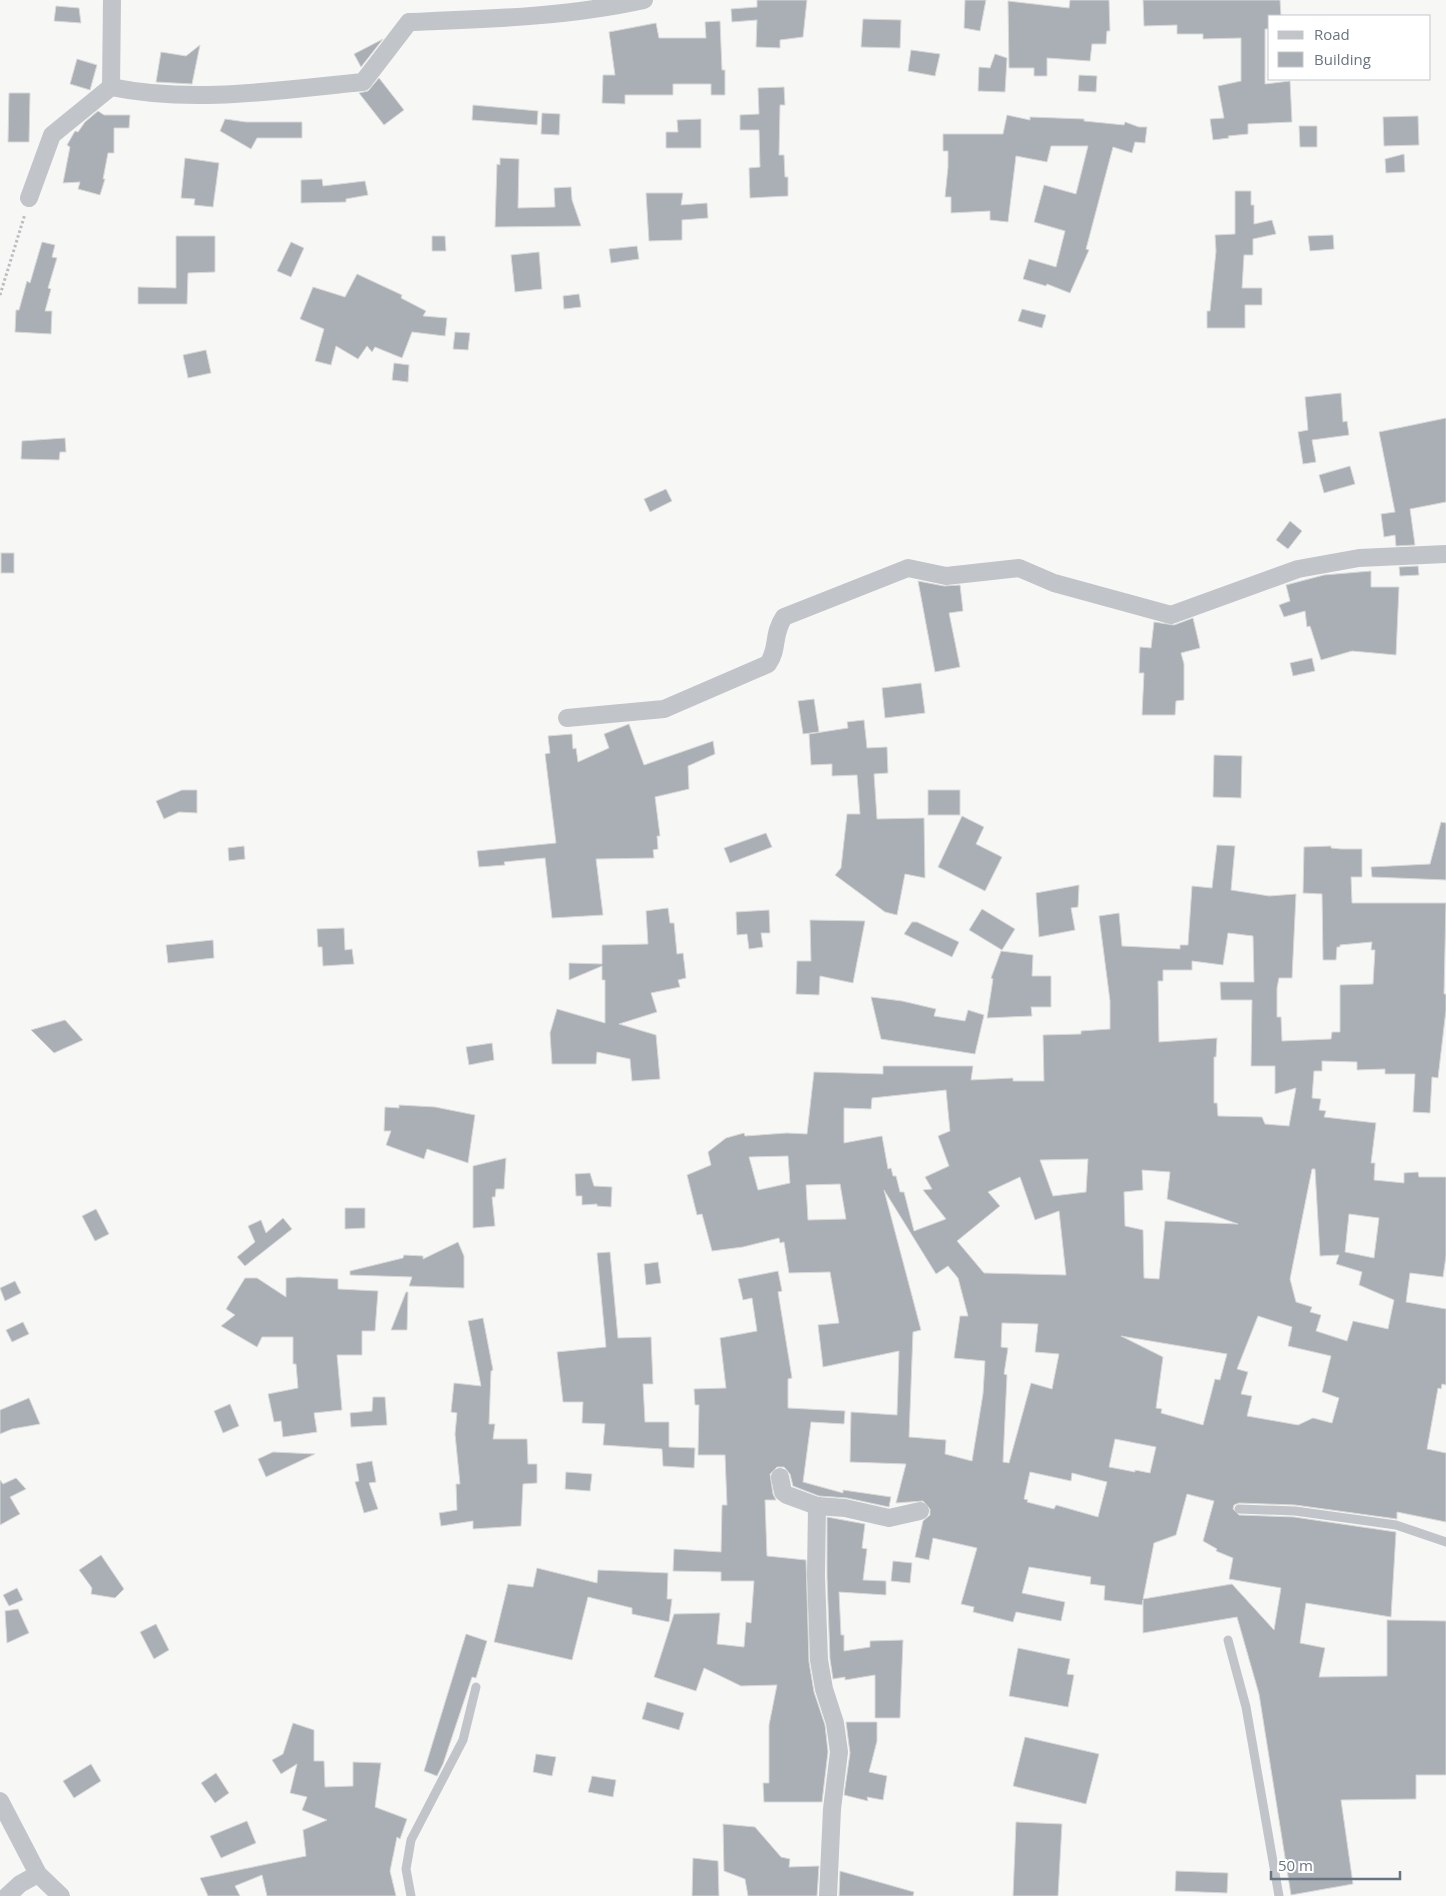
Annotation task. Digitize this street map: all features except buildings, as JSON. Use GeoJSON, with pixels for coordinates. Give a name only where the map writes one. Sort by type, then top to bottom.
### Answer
{"type":"FeatureCollection","features":[{"type":"Feature","properties":{"kind":"street"},"geometry":{"type":"LineString","coordinates":[[111,87],[112,0]]}},
{"type":"Feature","properties":{"kind":"street"},"geometry":{"type":"LineString","coordinates":[[111,87],[143,94],[242,94],[362,82],[409,22],[503,18],[611,7],[644,0]]}},
{"type":"Feature","properties":{"kind":"street"},"geometry":{"type":"LineString","coordinates":[[30,198],[52,135],[111,87]]}},
{"type":"Feature","properties":{"kind":"street"},"geometry":{"type":"LineString","coordinates":[[567,718],[664,709],[768,664],[774,656],[777,628],[784,617],[908,568],[946,576],[1019,568],[1054,583],[1171,616],[1298,569],[1359,558],[1446,554]]}},
{"type":"Feature","properties":{"kind":"street"},"geometry":{"type":"LineString","coordinates":[[780,1477],[783,1492],[817,1506],[845,1508],[889,1518],[920,1511]]}},
{"type":"Feature","properties":{"kind":"street"},"geometry":{"type":"LineString","coordinates":[[817,1506],[819,1660],[824,1689],[835,1723],[839,1752],[832,1808],[828,1896]]}},
{"type":"Feature","properties":{"kind":"street"},"geometry":{"type":"LineString","coordinates":[[0,1801],[38,1874],[60,1896]]}},
{"type":"Feature","properties":{"kind":"street"},"geometry":{"type":"LineString","coordinates":[[7,1896],[20,1884],[38,1874]]}},
{"type":"Feature","properties":{"kind":"lane"},"geometry":{"type":"LineString","coordinates":[[1239,1509],[1294,1511],[1396,1525],[1446,1542]]}},
{"type":"Feature","properties":{"kind":"lane"},"geometry":{"type":"LineString","coordinates":[[1228,1640],[1246,1707],[1280,1896]]}},
{"type":"Feature","properties":{"kind":"lane"},"geometry":{"type":"LineString","coordinates":[[410,1896],[406,1868],[411,1840],[463,1740],[476,1687]]}},
{"type":"Feature","properties":{"kind":"path"},"geometry":{"type":"LineString","coordinates":[[0,295],[30,198]]}}]}
